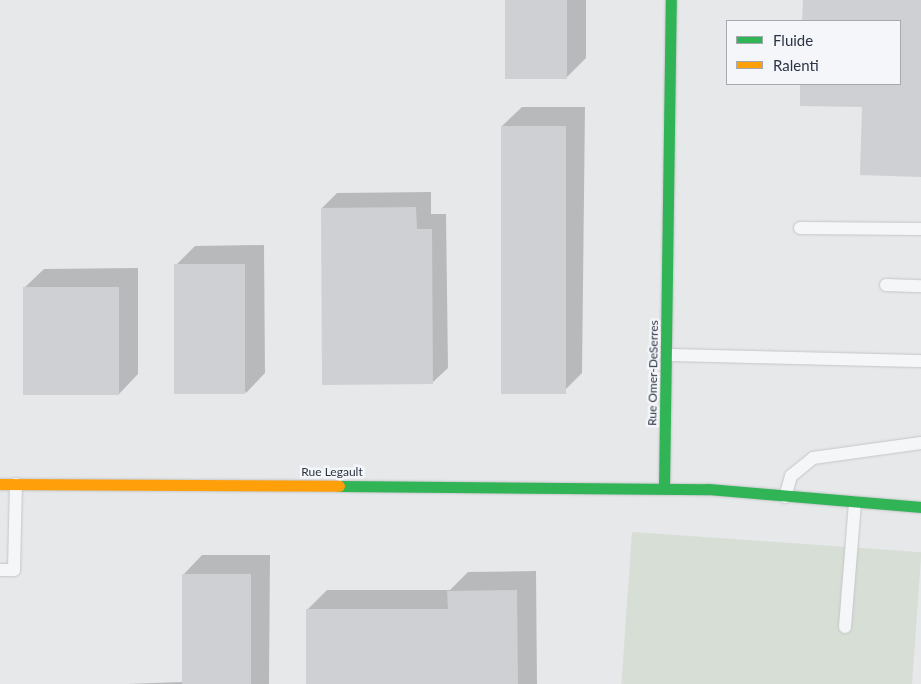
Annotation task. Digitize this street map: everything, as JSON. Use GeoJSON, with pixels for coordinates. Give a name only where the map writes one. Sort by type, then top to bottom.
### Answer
{"type":"FeatureCollection","features":[{"type":"Feature","properties":{"kind":"street","name":"Rue Omer-DeSerres"},"geometry":{"type":"LineString","coordinates":[[664,488],[668,355],[671,0]]}},
{"type":"Feature","properties":{"kind":"street","name":"Rue Legault"},"geometry":{"type":"LineString","coordinates":[[0,484],[664,488]]}},
{"type":"Feature","properties":{"kind":"street"},"geometry":{"type":"LineString","coordinates":[[664,488],[921,507]]}},
{"type":"Feature","properties":{"kind":"lane"},"geometry":{"type":"LineString","coordinates":[[800,228],[921,229]]}},
{"type":"Feature","properties":{"kind":"lane"},"geometry":{"type":"LineString","coordinates":[[886,285],[921,286]]}},
{"type":"Feature","properties":{"kind":"lane"},"geometry":{"type":"LineString","coordinates":[[668,355],[921,361]]}},
{"type":"Feature","properties":{"kind":"lane"},"geometry":{"type":"LineString","coordinates":[[786,497],[791,476],[813,458],[921,443]]}},
{"type":"Feature","properties":{"kind":"lane"},"geometry":{"type":"LineString","coordinates":[[0,570],[14,570],[16,484]]}},
{"type":"Feature","properties":{"kind":"lane"},"geometry":{"type":"LineString","coordinates":[[846,627],[855,502]]}},
{"type":"Feature","properties":{"kind":"shaded area"},"geometry":{"type":"Polygon","coordinates":[[[632,532],[921,552],[912,684],[621,684],[632,532]]]}},
{"type":"Feature","properties":{"kind":"building"},"geometry":{"type":"Polygon","coordinates":[[[505,0],[567,0],[567,79],[505,79],[505,0]]]}},
{"type":"Feature","properties":{"kind":"building"},"geometry":{"type":"Polygon","coordinates":[[[803,0],[921,0],[921,177],[860,175],[862,107],[800,106],[800,85],[901,85],[901,20],[802,20],[803,0]]]}},
{"type":"Feature","properties":{"kind":"building"},"geometry":{"type":"Polygon","coordinates":[[[501,126],[566,126],[566,394],[501,394],[501,126]]]}},
{"type":"Feature","properties":{"kind":"building"},"geometry":{"type":"Polygon","coordinates":[[[416,207],[417,229],[432,229],[433,384],[322,385],[321,208],[416,207]]]}},
{"type":"Feature","properties":{"kind":"building"},"geometry":{"type":"Polygon","coordinates":[[[174,264],[245,264],[245,394],[174,394],[174,264]]]}},
{"type":"Feature","properties":{"kind":"building"},"geometry":{"type":"Polygon","coordinates":[[[23,287],[119,287],[119,395],[23,395],[23,287]]]}},
{"type":"Feature","properties":{"kind":"building"},"geometry":{"type":"Polygon","coordinates":[[[182,574],[251,574],[251,684],[182,684],[182,574]]]}},
{"type":"Feature","properties":{"kind":"building"},"geometry":{"type":"Polygon","coordinates":[[[517,590],[518,684],[306,684],[306,609],[448,609],[447,591],[517,590]]]}},
{"type":"Feature","properties":{"kind":"traffic: fast"},"geometry":{"type":"LineString","coordinates":[[664,488],[671,0]]}},
{"type":"Feature","properties":{"kind":"traffic: fast"},"geometry":{"type":"LineString","coordinates":[[339,486],[708,489],[921,507]]}},
{"type":"Feature","properties":{"kind":"traffic: slow"},"geometry":{"type":"LineString","coordinates":[[0,484],[339,486]]}}]}
